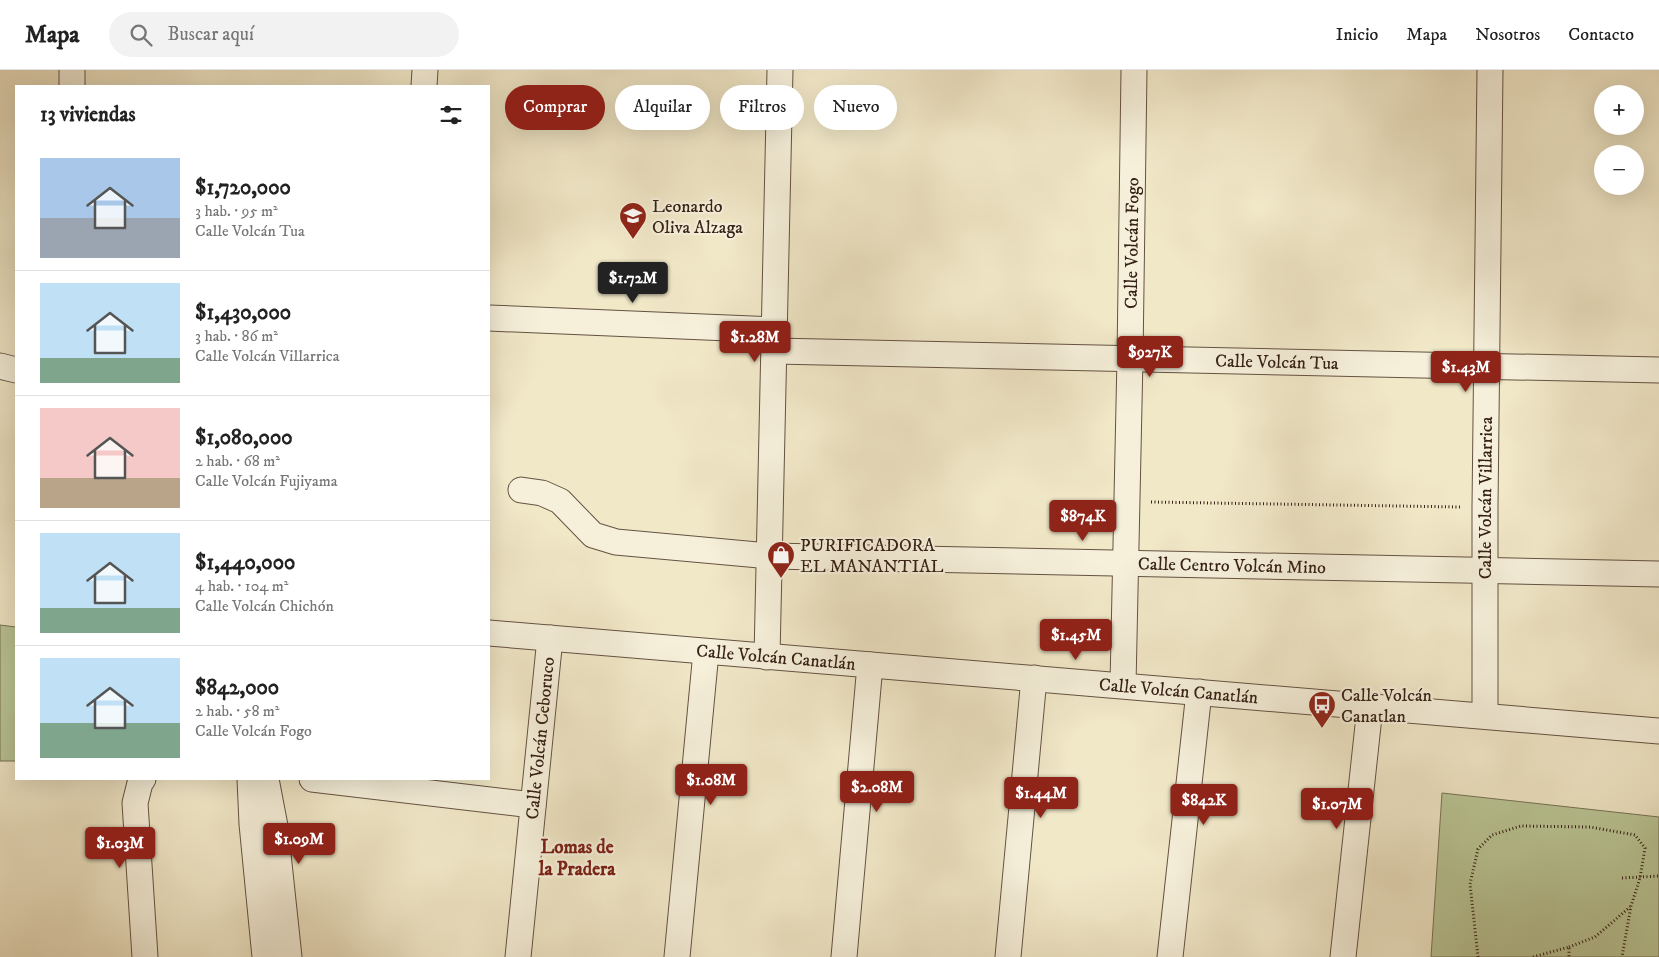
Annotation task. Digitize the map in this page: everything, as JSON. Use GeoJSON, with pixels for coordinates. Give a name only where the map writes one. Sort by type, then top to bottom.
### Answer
{"type":"FeatureCollection","features":[{"type":"Feature","properties":{"kind":"street"},"geometry":{"type":"LineString","coordinates":[[72,70],[72,85]]}},
{"type":"Feature","properties":{"kind":"street"},"geometry":{"type":"LineString","coordinates":[[424,85],[425,70]]}},
{"type":"Feature","properties":{"kind":"street"},"geometry":{"type":"LineString","coordinates":[[767,657],[780,70]]}},
{"type":"Feature","properties":{"kind":"street","name":"Calle Volcán Fogo"},"geometry":{"type":"LineString","coordinates":[[1123,685],[1134,70]]}},
{"type":"Feature","properties":{"kind":"street","name":"Calle Volcán Villarrica"},"geometry":{"type":"LineString","coordinates":[[1485,716],[1485,507],[1490,70]]}},
{"type":"Feature","properties":{"kind":"street","name":"Calle Volcán Tua"},"geometry":{"type":"LineString","coordinates":[[490,318],[775,340],[1130,358],[1659,370]]}},
{"type":"Feature","properties":{"kind":"street"},"geometry":{"type":"LineString","coordinates":[[0,366],[15,370]]}},
{"type":"Feature","properties":{"kind":"street","name":"Calle Centro Volcán Mino"},"geometry":{"type":"LineString","coordinates":[[521,490],[542,493],[560,501],[593,535],[616,542],[770,556],[1659,574]]}},
{"type":"Feature","properties":{"kind":"street","name":"Calle Volcán Canatlán"},"geometry":{"type":"LineString","coordinates":[[490,633],[1659,731]]}},
{"type":"Feature","properties":{"kind":"street","name":"Calle Volcán Ceboruco"},"geometry":{"type":"LineString","coordinates":[[518,957],[550,638]]}},
{"type":"Feature","properties":{"kind":"street"},"geometry":{"type":"LineString","coordinates":[[677,957],[706,652]]}},
{"type":"Feature","properties":{"kind":"street"},"geometry":{"type":"LineString","coordinates":[[844,957],[870,665]]}},
{"type":"Feature","properties":{"kind":"street"},"geometry":{"type":"LineString","coordinates":[[1008,957],[1034,678]]}},
{"type":"Feature","properties":{"kind":"street"},"geometry":{"type":"LineString","coordinates":[[1170,957],[1199,692]]}},
{"type":"Feature","properties":{"kind":"street"},"geometry":{"type":"LineString","coordinates":[[1343,957],[1370,707]]}},
{"type":"Feature","properties":{"kind":"street"},"geometry":{"type":"LineString","coordinates":[[250,780],[252,824],[265,957]]}},
{"type":"Feature","properties":{"kind":"street"},"geometry":{"type":"LineString","coordinates":[[266,780],[275,826],[289,957]]}},
{"type":"Feature","properties":{"kind":"street"},"geometry":{"type":"LineString","coordinates":[[320,780],[533,805]]}},
{"type":"Feature","properties":{"kind":"street"},"geometry":{"type":"LineString","coordinates":[[141,781],[135,803],[145,957]]}},
{"type":"Feature","properties":{"kind":"path"},"geometry":{"type":"LineString","coordinates":[[1127,502],[1485,507]]}},
{"type":"Feature","properties":{"kind":"path"},"geometry":{"type":"LineString","coordinates":[[1478,957],[1470,884],[1478,848],[1492,835],[1520,826],[1590,827],[1635,835],[1645,848],[1640,878],[1631,906],[1622,957]]}},
{"type":"Feature","properties":{"kind":"path"},"geometry":{"type":"LineString","coordinates":[[1622,878],[1659,876]]}},
{"type":"Feature","properties":{"kind":"path"},"geometry":{"type":"LineString","coordinates":[[1532,957],[1595,938],[1631,906]]}},
{"type":"Feature","properties":{"kind":"path"},"geometry":{"type":"LineString","coordinates":[[1569,947],[1569,957]]}},
{"type":"Feature","properties":{"kind":"green space"},"geometry":{"type":"Polygon","coordinates":[[[0,625],[15,627],[15,761],[0,761],[0,625]]]}},
{"type":"Feature","properties":{"kind":"green space"},"geometry":{"type":"Polygon","coordinates":[[[1442,793],[1659,817],[1659,957],[1431,957],[1442,793]]]}},
{"type":"Feature","properties":{"kind":"place","name":"Leonardo Oliva Alzaga"},"geometry":{"type":"Point","coordinates":[633,240]}},
{"type":"Feature","properties":{"kind":"place","name":"PURIFICADORA EL MANANTIAL"},"geometry":{"type":"Point","coordinates":[781,579]}},
{"type":"Feature","properties":{"kind":"place","name":"Calle Volcán Canatlan"},"geometry":{"type":"Point","coordinates":[1322,729]}},
{"type":"Feature","properties":{"kind":"district","name":"Lomas de la Pradera"},"geometry":{"type":"Point","coordinates":[577,857]}}]}
